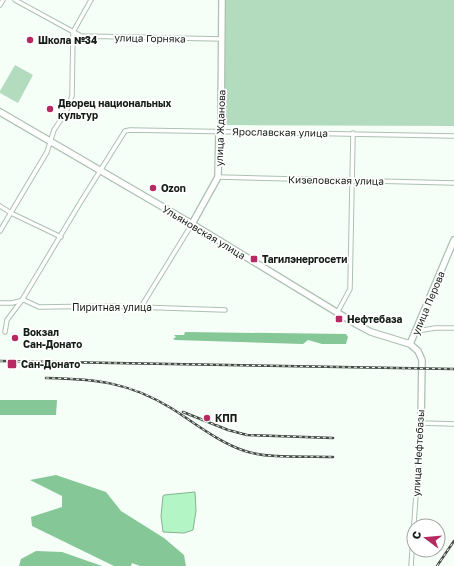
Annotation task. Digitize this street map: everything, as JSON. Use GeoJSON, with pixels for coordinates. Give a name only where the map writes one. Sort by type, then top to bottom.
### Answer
{"type":"FeatureCollection","features":[{"type":"Feature","properties":{"kind":"main road","name":"улица Жданова"},"geometry":{"type":"LineString","coordinates":[[192,224],[218,178],[221,125],[222,0]]}},
{"type":"Feature","properties":{"kind":"main road","name":"Ульяновская улица"},"geometry":{"type":"LineString","coordinates":[[0,112],[192,224],[371,332],[410,344]]}},
{"type":"Feature","properties":{"kind":"main road","name":"улица Перова"},"geometry":{"type":"LineString","coordinates":[[410,344],[417,331],[454,240]]}},
{"type":"Feature","properties":{"kind":"main road","name":"улица Нефтебазы"},"geometry":{"type":"LineString","coordinates":[[410,344],[418,351],[422,360],[421,423]]}},
{"type":"Feature","properties":{"kind":"street"},"geometry":{"type":"LineString","coordinates":[[0,5],[3,0]]}},
{"type":"Feature","properties":{"kind":"street","name":"улица Горняка"},"geometry":{"type":"LineString","coordinates":[[15,0],[73,32],[86,37],[222,39]]}},
{"type":"Feature","properties":{"kind":"street"},"geometry":{"type":"LineString","coordinates":[[0,232],[47,152],[54,130],[66,112],[72,96],[73,32],[91,0]]}},
{"type":"Feature","properties":{"kind":"street","name":"Ярославская улица"},"geometry":{"type":"LineString","coordinates":[[5,332],[7,320],[22,300],[125,131],[353,133],[454,136]]}},
{"type":"Feature","properties":{"kind":"street"},"geometry":{"type":"LineString","coordinates":[[337,312],[350,289],[353,133]]}},
{"type":"Feature","properties":{"kind":"street","name":"Кизеловская улица"},"geometry":{"type":"LineString","coordinates":[[218,178],[454,183]]}},
{"type":"Feature","properties":{"kind":"street"},"geometry":{"type":"LineString","coordinates":[[0,206],[11,213],[61,237]]}},
{"type":"Feature","properties":{"kind":"street","name":"улица Жданова"},"geometry":{"type":"LineString","coordinates":[[141,307],[192,224]]}},
{"type":"Feature","properties":{"kind":"street","name":"Пиритная улица"},"geometry":{"type":"LineString","coordinates":[[0,303],[12,303],[22,300],[40,307],[141,307],[225,310]]}},
{"type":"Feature","properties":{"kind":"street"},"geometry":{"type":"LineString","coordinates":[[417,331],[435,328],[454,328]]}},
{"type":"Feature","properties":{"kind":"street"},"geometry":{"type":"LineString","coordinates":[[421,423],[454,424]]}},
{"type":"Feature","properties":{"kind":"street","name":"улица Нефтебазы"},"geometry":{"type":"LineString","coordinates":[[410,566],[421,423]]}},
{"type":"Feature","properties":{"kind":"shaded area"},"geometry":{"type":"Polygon","coordinates":[[[225,0],[454,0],[454,126],[223,125],[225,0]]]}},
{"type":"Feature","properties":{"kind":"shaded area"},"geometry":{"type":"Polygon","coordinates":[[[15,65],[33,75],[18,103],[0,93],[15,65]]]}},
{"type":"Feature","properties":{"kind":"shaded area"},"geometry":{"type":"Polygon","coordinates":[[[185,332],[346,334],[348,337],[346,344],[322,344],[308,340],[303,344],[173,339],[176,337],[174,335],[184,335],[185,332]]]}},
{"type":"Feature","properties":{"kind":"shaded area"},"geometry":{"type":"Polygon","coordinates":[[[0,400],[57,400],[56,415],[0,415],[0,400]]]}},
{"type":"Feature","properties":{"kind":"shaded area"},"geometry":{"type":"Polygon","coordinates":[[[56,475],[106,492],[121,511],[164,538],[184,555],[186,566],[140,566],[132,563],[131,566],[114,566],[32,526],[31,517],[62,507],[62,496],[30,480],[56,475]]]}},
{"type":"Feature","properties":{"kind":"shaded area"},"geometry":{"type":"Polygon","coordinates":[[[195,492],[196,511],[193,530],[184,533],[163,532],[161,516],[163,496],[195,492]]]}},
{"type":"Feature","properties":{"kind":"shaded area"},"geometry":{"type":"Polygon","coordinates":[[[36,551],[62,552],[102,566],[19,566],[21,559],[36,551]]]}},
{"type":"Feature","properties":{"kind":"railway"},"geometry":{"type":"LineString","coordinates":[[0,361],[454,369]]}},
{"type":"Feature","properties":{"kind":"railway"},"geometry":{"type":"LineString","coordinates":[[46,378],[96,381],[126,387],[140,392],[171,408],[225,443],[255,454],[333,457]]}},
{"type":"Feature","properties":{"kind":"railway"},"geometry":{"type":"LineString","coordinates":[[183,412],[228,430],[247,435],[333,438]]}},
{"type":"Feature","properties":{"kind":"railway"},"geometry":{"type":"LineString","coordinates":[[437,566],[454,541]]}},
{"type":"Feature","properties":{"kind":"place","name":"Школа №34"},"geometry":{"type":"Point","coordinates":[30,40]}},
{"type":"Feature","properties":{"kind":"place","name":"Дворец национальных культур"},"geometry":{"type":"Point","coordinates":[50,109]}},
{"type":"Feature","properties":{"kind":"place","name":"Ozon"},"geometry":{"type":"Point","coordinates":[153,188]}},
{"type":"Feature","properties":{"kind":"place","name":"Тагилэнергосети"},"geometry":{"type":"Point","coordinates":[254,259]}},
{"type":"Feature","properties":{"kind":"place","name":"Нефтебаза"},"geometry":{"type":"Point","coordinates":[339,319]}},
{"type":"Feature","properties":{"kind":"place","name":"Вокзал Сан-Донато"},"geometry":{"type":"Point","coordinates":[15,338]}},
{"type":"Feature","properties":{"kind":"place","name":"Сан-Донато"},"geometry":{"type":"Point","coordinates":[12,364]}},
{"type":"Feature","properties":{"kind":"place","name":"КПП"},"geometry":{"type":"Point","coordinates":[207,418]}}]}
